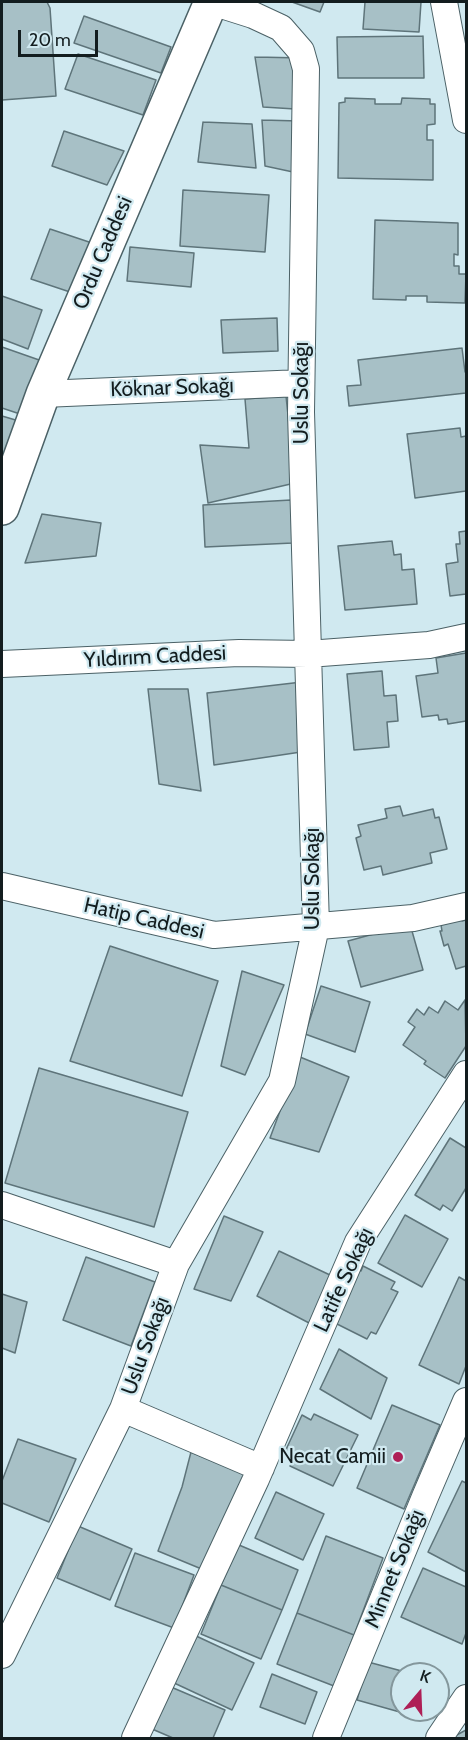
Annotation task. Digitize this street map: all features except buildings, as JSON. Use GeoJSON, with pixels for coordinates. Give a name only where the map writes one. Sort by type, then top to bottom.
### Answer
{"type":"FeatureCollection","features":[{"type":"Feature","properties":{"kind":"street","name":"Uslu Sokağı"},"geometry":{"type":"LineString","coordinates":[[2,1655],[123,1409],[176,1264],[282,1081],[316,927],[301,383],[306,69],[301,51],[281,28],[253,15],[212,2]]}},
{"type":"Feature","properties":{"kind":"street","name":"Ordu Caddesi"},"geometry":{"type":"LineString","coordinates":[[2,508],[43,394],[212,2]]}},
{"type":"Feature","properties":{"kind":"street"},"geometry":{"type":"LineString","coordinates":[[444,2],[466,120]]}},
{"type":"Feature","properties":{"kind":"street","name":"Köknar Sokağı"},"geometry":{"type":"LineString","coordinates":[[43,394],[301,383]]}},
{"type":"Feature","properties":{"kind":"street","name":"Yıldırım Caddesi"},"geometry":{"type":"LineString","coordinates":[[2,664],[239,653],[308,654],[429,645],[466,637]]}},
{"type":"Feature","properties":{"kind":"street","name":"Hatip Caddesi"},"geometry":{"type":"LineString","coordinates":[[2,886],[214,935],[413,918],[466,906]]}},
{"type":"Feature","properties":{"kind":"street","name":"Latife Sokağı"},"geometry":{"type":"LineString","coordinates":[[135,1738],[261,1468],[358,1242],[466,1074]]}},
{"type":"Feature","properties":{"kind":"street"},"geometry":{"type":"LineString","coordinates":[[2,1205],[176,1264]]}},
{"type":"Feature","properties":{"kind":"street","name":"Minnet Sokağı"},"geometry":{"type":"LineString","coordinates":[[326,1738],[466,1401]]}},
{"type":"Feature","properties":{"kind":"street"},"geometry":{"type":"LineString","coordinates":[[123,1409],[261,1468]]}},
{"type":"Feature","properties":{"kind":"street"},"geometry":{"type":"LineString","coordinates":[[439,1738],[466,1698]]}},
{"type":"Feature","properties":{"kind":"place","name":"Necat Camii"},"geometry":{"type":"Point","coordinates":[398,1457]}}]}
